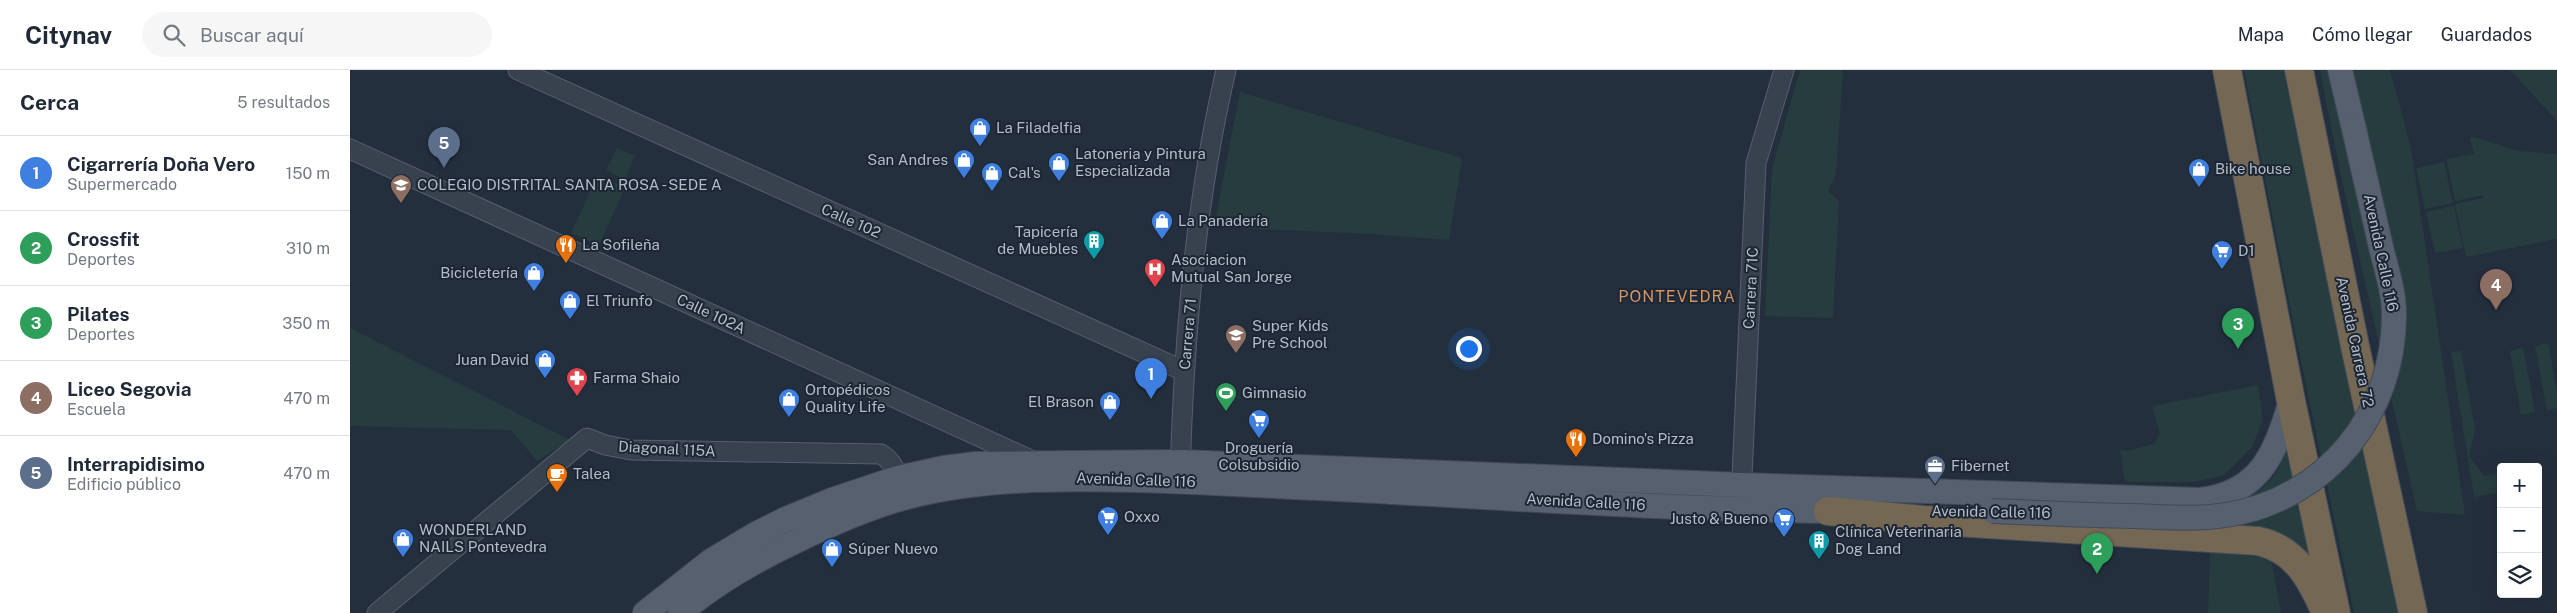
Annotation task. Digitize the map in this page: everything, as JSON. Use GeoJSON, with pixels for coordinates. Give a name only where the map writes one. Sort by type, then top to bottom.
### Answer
{"type":"FeatureCollection","features":[{"type":"Feature","properties":{"kind":"highway"},"geometry":{"type":"LineString","coordinates":[[2227,70],[2336,613]]}},
{"type":"Feature","properties":{"kind":"highway","name":"Avenida Carrera 72"},"geometry":{"type":"LineString","coordinates":[[2299,70],[2355,346],[2413,613]]}},
{"type":"Feature","properties":{"kind":"highway"},"geometry":{"type":"LineString","coordinates":[[1828,510],[1924,520],[2258,541],[2270,544],[2298,563],[2306,573],[2326,613]]}},
{"type":"Feature","properties":{"kind":"main road","name":"Avenida Calle 116"},"geometry":{"type":"LineString","coordinates":[[680,613],[716,584],[781,548],[847,518],[901,488],[944,468],[976,464],[1038,464],[1180,472],[1740,510],[1992,511],[2188,518],[2224,516],[2246,512],[2284,497],[2318,475],[2346,449],[2372,411],[2388,373],[2394,312],[2340,70]]}},
{"type":"Feature","properties":{"kind":"main road","name":"Avenida Calle 116"},"geometry":{"type":"LineString","coordinates":[[645,613],[706,565],[756,534],[832,500],[901,488],[1180,472],[1742,485],[2211,499],[2226,496],[2242,488],[2258,474],[2280,437],[2292,401]]}},
{"type":"Feature","properties":{"kind":"street","name":"Calle 102"},"geometry":{"type":"LineString","coordinates":[[518,70],[1184,371]]}},
{"type":"Feature","properties":{"kind":"street","name":"Carrera 71"},"geometry":{"type":"LineString","coordinates":[[1180,472],[1184,371],[1201,198],[1226,70]]}},
{"type":"Feature","properties":{"kind":"street","name":"Carrera 71C"},"geometry":{"type":"LineString","coordinates":[[1740,510],[1756,163],[1784,70]]}},
{"type":"Feature","properties":{"kind":"street","name":"Calle 102A"},"geometry":{"type":"LineString","coordinates":[[350,149],[1038,464],[1073,478]]}},
{"type":"Feature","properties":{"kind":"street","name":"Diagonal 115A"},"geometry":{"type":"LineString","coordinates":[[376,613],[587,438],[605,445],[630,450],[880,454],[888,458],[901,488]]}},
{"type":"Feature","properties":{"kind":"green space"},"geometry":{"type":"Polygon","coordinates":[[[1800,70],[1843,70],[1836,174],[1828,191],[1839,201],[1833,318],[1765,316],[1772,169],[1800,70]]]}},
{"type":"Feature","properties":{"kind":"green space"},"geometry":{"type":"Polygon","coordinates":[[[2244,70],[2288,70],[2401,613],[2354,613],[2294,327],[2244,70]]]}},
{"type":"Feature","properties":{"kind":"green space"},"geometry":{"type":"Polygon","coordinates":[[[2320,70],[2330,70],[2344,140],[2348,70],[2390,70],[2411,148],[2465,515],[2417,511],[2340,172],[2320,70]]]}},
{"type":"Feature","properties":{"kind":"green space"},"geometry":{"type":"Polygon","coordinates":[[[2510,70],[2557,70],[2557,121],[2510,70]]]}},
{"type":"Feature","properties":{"kind":"green space"},"geometry":{"type":"Polygon","coordinates":[[[1240,92],[1462,158],[1449,240],[1370,234],[1214,227],[1240,92]]]}},
{"type":"Feature","properties":{"kind":"green space"},"geometry":{"type":"Polygon","coordinates":[[[2474,137],[2519,151],[2557,154],[2557,239],[2466,257],[2455,204],[2483,198],[2483,195],[2455,201],[2446,159],[2474,154],[2470,138],[2474,137]]]}},
{"type":"Feature","properties":{"kind":"green space"},"geometry":{"type":"Polygon","coordinates":[[[617,148],[635,156],[625,180],[606,170],[617,148]]]}},
{"type":"Feature","properties":{"kind":"green space"},"geometry":{"type":"Polygon","coordinates":[[[2444,162],[2453,203],[2425,209],[2416,168],[2444,162]]]}},
{"type":"Feature","properties":{"kind":"green space"},"geometry":{"type":"Polygon","coordinates":[[[598,175],[625,188],[599,245],[571,233],[598,175]]]}},
{"type":"Feature","properties":{"kind":"green space"},"geometry":{"type":"Polygon","coordinates":[[[2454,206],[2463,248],[2435,253],[2426,212],[2454,206]]]}},
{"type":"Feature","properties":{"kind":"green space"},"geometry":{"type":"Polygon","coordinates":[[[350,328],[570,440],[537,461],[511,430],[350,426],[350,328]]]}},
{"type":"Feature","properties":{"kind":"green space"},"geometry":{"type":"Polygon","coordinates":[[[2548,343],[2557,390],[2557,408],[2547,410],[2535,346],[2548,343]]]}},
{"type":"Feature","properties":{"kind":"green space"},"geometry":{"type":"Polygon","coordinates":[[[2523,348],[2535,412],[2521,415],[2510,351],[2523,348]]]}},
{"type":"Feature","properties":{"kind":"green space"},"geometry":{"type":"Polygon","coordinates":[[[2461,351],[2475,430],[2469,456],[2484,476],[2497,474],[2497,493],[2474,497],[2451,352],[2461,351]]]}},
{"type":"Feature","properties":{"kind":"green space"},"geometry":{"type":"Polygon","coordinates":[[[2258,385],[2263,420],[2252,447],[2224,475],[2195,482],[2128,482],[2124,478],[2120,450],[2126,451],[2154,444],[2160,433],[2152,406],[2258,385]]]}},
{"type":"Feature","properties":{"kind":"green space"},"geometry":{"type":"Polygon","coordinates":[[[2285,442],[2313,565],[2161,525],[2210,513],[2242,501],[2256,492],[2269,481],[2279,468],[2285,442]]]}},
{"type":"Feature","properties":{"kind":"green space"},"geometry":{"type":"Polygon","coordinates":[[[2210,551],[2271,559],[2281,613],[2208,613],[2210,551]]]}},
{"type":"Feature","properties":{"kind":"place","name":"La Filadelfia"},"geometry":{"type":"Point","coordinates":[980,147]}},
{"type":"Feature","properties":{"kind":"place","name":"Interrapidisimo"},"geometry":{"type":"Point","coordinates":[444,168]}},
{"type":"Feature","properties":{"kind":"place","name":"San Andres"},"geometry":{"type":"Point","coordinates":[964,179]}},
{"type":"Feature","properties":{"kind":"place","name":"Latoneria y Pintura Especializada"},"geometry":{"type":"Point","coordinates":[1059,182]}},
{"type":"Feature","properties":{"kind":"place","name":"Bike house"},"geometry":{"type":"Point","coordinates":[2199,188]}},
{"type":"Feature","properties":{"kind":"place","name":"Cal's"},"geometry":{"type":"Point","coordinates":[992,192]}},
{"type":"Feature","properties":{"kind":"place","name":"COLEGIO DISTRITAL SANTA ROSA - SEDE A"},"geometry":{"type":"Point","coordinates":[401,204]}},
{"type":"Feature","properties":{"kind":"place","name":"La Panadería"},"geometry":{"type":"Point","coordinates":[1162,240]}},
{"type":"Feature","properties":{"kind":"place","name":"Tapicería de Muebles"},"geometry":{"type":"Point","coordinates":[1094,260]}},
{"type":"Feature","properties":{"kind":"place","name":"La Sofileña"},"geometry":{"type":"Point","coordinates":[566,264]}},
{"type":"Feature","properties":{"kind":"place","name":"D1"},"geometry":{"type":"Point","coordinates":[2222,270]}},
{"type":"Feature","properties":{"kind":"place","name":"Asociacion Mutual San Jorge"},"geometry":{"type":"Point","coordinates":[1155,288]}},
{"type":"Feature","properties":{"kind":"place","name":"Bicicletería"},"geometry":{"type":"Point","coordinates":[534,292]}},
{"type":"Feature","properties":{"kind":"place","name":"Liceo Segovia"},"geometry":{"type":"Point","coordinates":[2496,310]}},
{"type":"Feature","properties":{"kind":"place","name":"El Triunfo"},"geometry":{"type":"Point","coordinates":[570,320]}},
{"type":"Feature","properties":{"kind":"place","name":"Pilates"},"geometry":{"type":"Point","coordinates":[2238,349]}},
{"type":"Feature","properties":{"kind":"place","name":"Super Kids Pre School"},"geometry":{"type":"Point","coordinates":[1236,354]}},
{"type":"Feature","properties":{"kind":"place","name":"Juan David"},"geometry":{"type":"Point","coordinates":[545,379]}},
{"type":"Feature","properties":{"kind":"place","name":"Farma Shaio"},"geometry":{"type":"Point","coordinates":[577,397]}},
{"type":"Feature","properties":{"kind":"place","name":"Cigarrería Doña Vero"},"geometry":{"type":"Point","coordinates":[1151,399]}},
{"type":"Feature","properties":{"kind":"place","name":"Gimnasio"},"geometry":{"type":"Point","coordinates":[1226,412]}},
{"type":"Feature","properties":{"kind":"place","name":"Ortopédicos Quality Life"},"geometry":{"type":"Point","coordinates":[789,418]}},
{"type":"Feature","properties":{"kind":"place","name":"El Brason"},"geometry":{"type":"Point","coordinates":[1110,421]}},
{"type":"Feature","properties":{"kind":"place","name":"Droguería Colsubsidio"},"geometry":{"type":"Point","coordinates":[1259,439]}},
{"type":"Feature","properties":{"kind":"place","name":"Domino's Pizza"},"geometry":{"type":"Point","coordinates":[1576,458]}},
{"type":"Feature","properties":{"kind":"place","name":"Fibernet"},"geometry":{"type":"Point","coordinates":[1935,485]}},
{"type":"Feature","properties":{"kind":"place","name":"Talea"},"geometry":{"type":"Point","coordinates":[557,493]}},
{"type":"Feature","properties":{"kind":"place","name":"Oxxo"},"geometry":{"type":"Point","coordinates":[1108,536]}},
{"type":"Feature","properties":{"kind":"place","name":"Justo & Bueno"},"geometry":{"type":"Point","coordinates":[1784,538]}},
{"type":"Feature","properties":{"kind":"place","name":"WONDERLAND NAILS Pontevedra"},"geometry":{"type":"Point","coordinates":[403,558]}},
{"type":"Feature","properties":{"kind":"place","name":"Clínica Veterinaria Dog Land"},"geometry":{"type":"Point","coordinates":[1819,560]}},
{"type":"Feature","properties":{"kind":"place","name":"Súper Nuevo"},"geometry":{"type":"Point","coordinates":[832,568]}},
{"type":"Feature","properties":{"kind":"place","name":"Crossfit"},"geometry":{"type":"Point","coordinates":[2097,574]}},
{"type":"Feature","properties":{"kind":"district","name":"PONTEVEDRA"},"geometry":{"type":"Point","coordinates":[1677,296]}}]}
